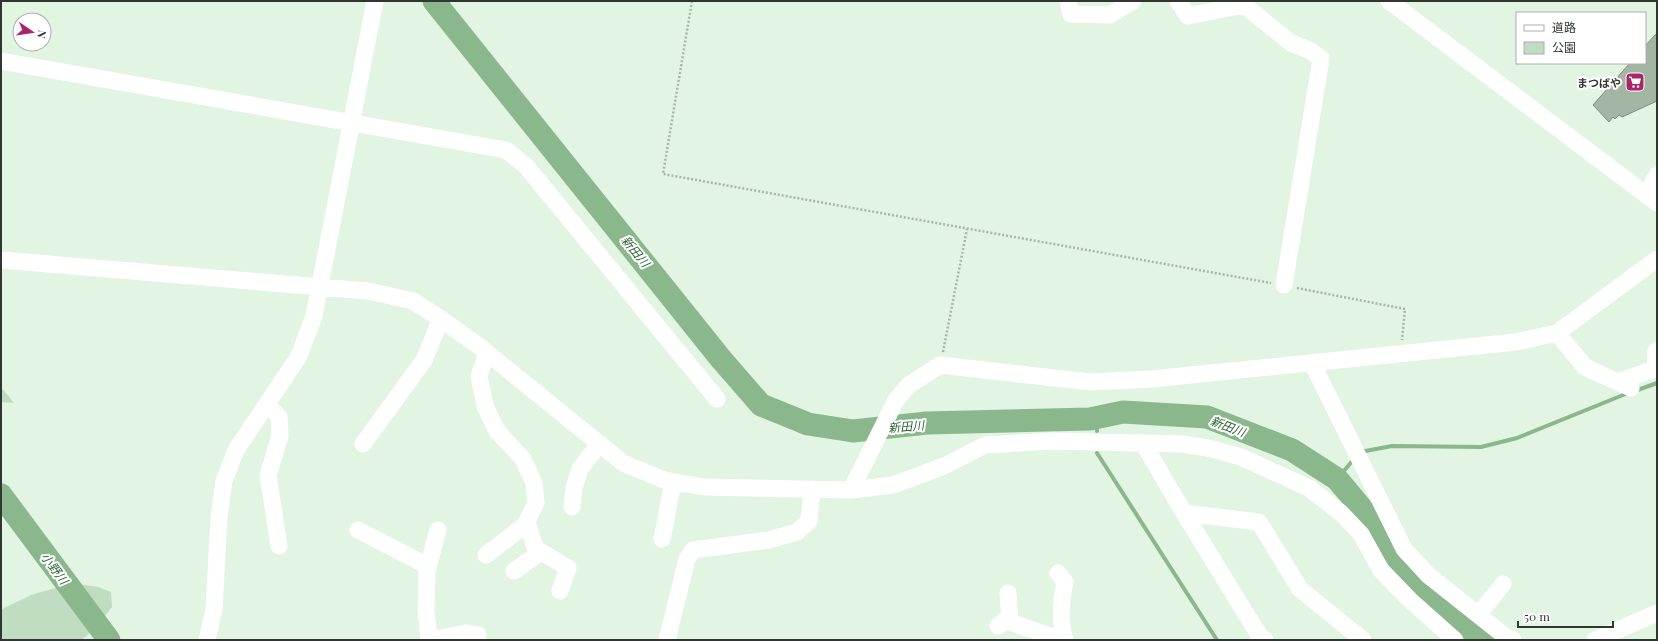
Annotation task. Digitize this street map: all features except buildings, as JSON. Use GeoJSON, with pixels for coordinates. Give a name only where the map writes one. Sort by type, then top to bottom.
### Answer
{"type":"FeatureCollection","features":[{"type":"Feature","properties":{"kind":"street"},"geometry":{"type":"LineString","coordinates":[[207,640],[214,609],[219,517],[224,481],[236,450],[299,356],[314,316],[375,1]]}},
{"type":"Feature","properties":{"kind":"street"},"geometry":{"type":"LineString","coordinates":[[1068,1],[1071,14],[1110,14],[1133,1]]}},
{"type":"Feature","properties":{"kind":"street"},"geometry":{"type":"LineString","coordinates":[[1178,1],[1188,16],[1244,5],[1291,43],[1311,51],[1321,59],[1284,285]]}},
{"type":"Feature","properties":{"kind":"street"},"geometry":{"type":"LineString","coordinates":[[1389,1],[1652,199],[1657,175]]}},
{"type":"Feature","properties":{"kind":"street"},"geometry":{"type":"LineString","coordinates":[[1,61],[506,150],[526,166],[717,399]]}},
{"type":"Feature","properties":{"kind":"street"},"geometry":{"type":"LineString","coordinates":[[850,490],[872,450],[896,400],[910,385],[940,365],[1090,382],[1151,379],[1312,364],[1401,353],[1516,342],[1557,333],[1657,259]]}},
{"type":"Feature","properties":{"kind":"street"},"geometry":{"type":"LineString","coordinates":[[1,260],[368,290],[413,301],[441,319],[487,353],[623,463],[664,480],[704,487],[850,490],[893,485],[944,466],[985,445],[1053,441],[1182,444],[1208,448],[1241,457],[1309,488],[1341,513],[1361,534],[1381,570],[1410,600],[1455,640]]}},
{"type":"Feature","properties":{"kind":"street"},"geometry":{"type":"LineString","coordinates":[[363,444],[381,428],[424,360],[441,319]]}},
{"type":"Feature","properties":{"kind":"street"},"geometry":{"type":"LineString","coordinates":[[1557,333],[1585,367],[1624,385],[1656,369],[1656,351]]}},
{"type":"Feature","properties":{"kind":"street"},"geometry":{"type":"LineString","coordinates":[[486,555],[526,525],[536,503],[534,484],[523,459],[497,431],[485,406],[479,376],[487,353]]}},
{"type":"Feature","properties":{"kind":"street"},"geometry":{"type":"LineString","coordinates":[[1312,364],[1404,549],[1428,575],[1478,615],[1513,640]]}},
{"type":"Feature","properties":{"kind":"street"},"geometry":{"type":"LineString","coordinates":[[266,404],[279,417],[280,436],[268,475],[279,546]]}},
{"type":"Feature","properties":{"kind":"street"},"geometry":{"type":"LineString","coordinates":[[1143,443],[1259,635],[1265,640]]}},
{"type":"Feature","properties":{"kind":"street"},"geometry":{"type":"LineString","coordinates":[[572,507],[574,488],[580,469],[599,444]]}},
{"type":"Feature","properties":{"kind":"street"},"geometry":{"type":"LineString","coordinates":[[662,539],[673,482]]}},
{"type":"Feature","properties":{"kind":"street"},"geometry":{"type":"LineString","coordinates":[[667,640],[687,559],[693,550],[769,540],[796,532],[809,521],[812,489]]}},
{"type":"Feature","properties":{"kind":"street"},"geometry":{"type":"LineString","coordinates":[[1184,513],[1259,522],[1300,589],[1363,640]]}},
{"type":"Feature","properties":{"kind":"street"},"geometry":{"type":"LineString","coordinates":[[527,522],[535,548],[568,568],[560,591]]}},
{"type":"Feature","properties":{"kind":"street"},"geometry":{"type":"LineString","coordinates":[[358,530],[428,566]]}},
{"type":"Feature","properties":{"kind":"street"},"geometry":{"type":"LineString","coordinates":[[429,640],[426,611],[428,566],[438,530]]}},
{"type":"Feature","properties":{"kind":"street"},"geometry":{"type":"LineString","coordinates":[[514,571],[541,552]]}},
{"type":"Feature","properties":{"kind":"street"},"geometry":{"type":"LineString","coordinates":[[1064,574],[1065,582],[1061,603],[1064,640]]}},
{"type":"Feature","properties":{"kind":"street"},"geometry":{"type":"LineString","coordinates":[[1478,615],[1503,584]]}},
{"type":"Feature","properties":{"kind":"street"},"geometry":{"type":"LineString","coordinates":[[1008,593],[1004,624],[1061,640]]}},
{"type":"Feature","properties":{"kind":"street"},"geometry":{"type":"LineString","coordinates":[[1595,640],[1657,613]]}},
{"type":"Feature","properties":{"kind":"street"},"geometry":{"type":"LineString","coordinates":[[432,640],[465,633],[478,635]]}},
{"type":"Feature","properties":{"kind":"path"},"geometry":{"type":"LineString","coordinates":[[692,1],[663,174],[1284,285],[1405,309],[1401,353]]}},
{"type":"Feature","properties":{"kind":"path"},"geometry":{"type":"LineString","coordinates":[[940,365],[967,229]]}},
{"type":"Feature","properties":{"kind":"green space"},"geometry":{"type":"Polygon","coordinates":[[[1,387],[14,403],[1,402],[1,387]]]}},
{"type":"Feature","properties":{"kind":"green space"},"geometry":{"type":"Polygon","coordinates":[[[73,583],[98,587],[111,592],[112,607],[93,631],[81,640],[1,640],[1,610],[31,595],[73,583]]]}},
{"type":"Feature","properties":{"kind":"waterway","name":"新田川"},"geometry":{"type":"LineString","coordinates":[[434,1],[721,359],[761,405],[808,424],[853,431],[927,423],[1090,419],[1123,412],[1207,417],[1292,450],[1337,479],[1374,523],[1401,570],[1472,631],[1487,640]]}},
{"type":"Feature","properties":{"kind":"waterway"},"geometry":{"type":"LineString","coordinates":[[1635,391],[1657,383]]}},
{"type":"Feature","properties":{"kind":"waterway"},"geometry":{"type":"LineString","coordinates":[[1360,452],[1392,446],[1481,447],[1517,438],[1628,393]]}},
{"type":"Feature","properties":{"kind":"waterway"},"geometry":{"type":"LineString","coordinates":[[1096,418],[1097,431]]}},
{"type":"Feature","properties":{"kind":"waterway"},"geometry":{"type":"LineString","coordinates":[[1097,453],[1217,640]]}},
{"type":"Feature","properties":{"kind":"waterway"},"geometry":{"type":"LineString","coordinates":[[1337,479],[1354,459]]}},
{"type":"Feature","properties":{"kind":"waterway","name":"小野川"},"geometry":{"type":"LineString","coordinates":[[1,495],[109,640]]}},
{"type":"Feature","properties":{"kind":"place","name":"まつばや"},"geometry":{"type":"Point","coordinates":[1635,82]}}]}
